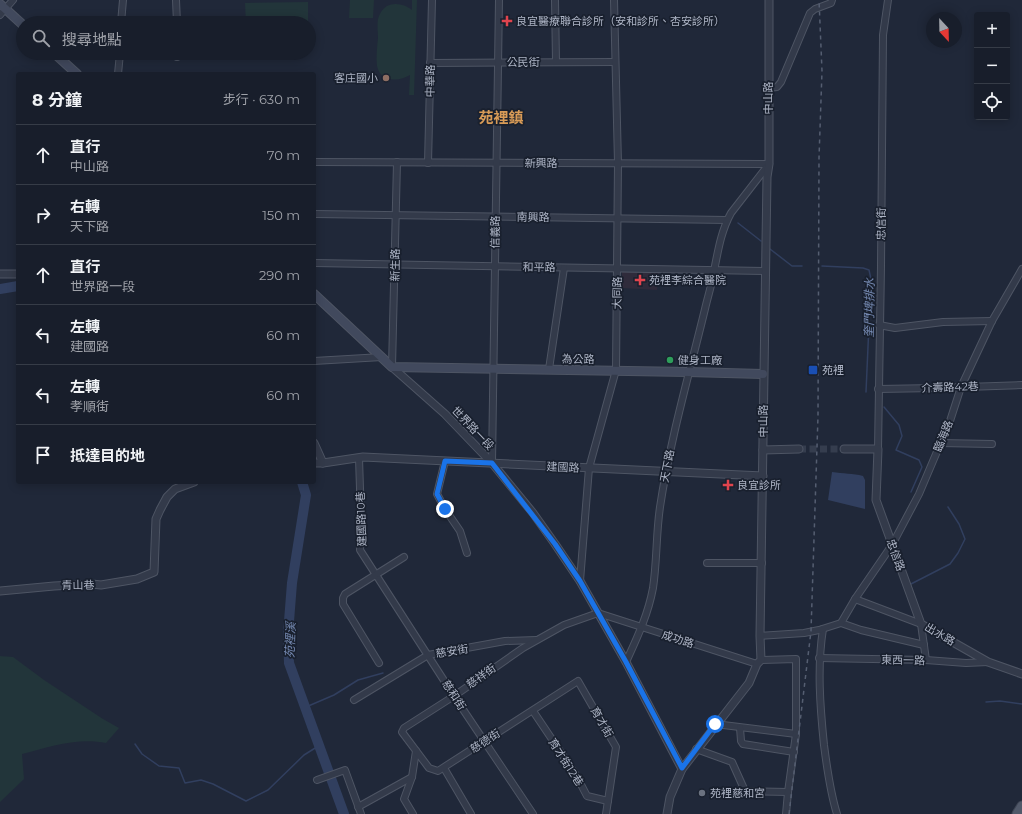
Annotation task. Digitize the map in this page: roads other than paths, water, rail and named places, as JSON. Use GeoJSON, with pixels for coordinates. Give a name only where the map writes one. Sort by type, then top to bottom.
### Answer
{"type":"FeatureCollection","features":[{"type":"Feature","properties":{"kind":"main road"},"geometry":{"type":"LineString","coordinates":[[2,9],[16,20]]}},
{"type":"Feature","properties":{"kind":"main road"},"geometry":{"type":"LineString","coordinates":[[62,60],[75,72]]}},
{"type":"Feature","properties":{"kind":"main road","name":"世界路一段"},"geometry":{"type":"LineString","coordinates":[[316,296],[392,367]]}},
{"type":"Feature","properties":{"kind":"main road","name":"為公路"},"geometry":{"type":"LineString","coordinates":[[392,367],[616,370],[763,374]]}},
{"type":"Feature","properties":{"kind":"main road"},"geometry":{"type":"LineString","coordinates":[[1017,814],[1022,806]]}},
{"type":"Feature","properties":{"kind":"street"},"geometry":{"type":"LineString","coordinates":[[2,9],[13,0]]}},
{"type":"Feature","properties":{"kind":"street"},"geometry":{"type":"LineString","coordinates":[[122,16],[123,0]]}},
{"type":"Feature","properties":{"kind":"street"},"geometry":{"type":"LineString","coordinates":[[176,0],[177,16]]}},
{"type":"Feature","properties":{"kind":"street","name":"中華路"},"geometry":{"type":"LineString","coordinates":[[428,162],[432,0]]}},
{"type":"Feature","properties":{"kind":"street","name":"信義路"},"geometry":{"type":"LineString","coordinates":[[492,463],[499,0]]}},
{"type":"Feature","properties":{"kind":"street"},"geometry":{"type":"LineString","coordinates":[[555,0],[556,62]]}},
{"type":"Feature","properties":{"kind":"street","name":"大同路"},"geometry":{"type":"LineString","coordinates":[[580,581],[589,468],[616,370],[618,163],[614,0]]}},
{"type":"Feature","properties":{"kind":"street","name":"中山路"},"geometry":{"type":"LineString","coordinates":[[667,814],[670,798],[682,768],[715,724],[749,683],[759,662],[762,563],[765,271],[767,177],[769,164],[769,0]]}},
{"type":"Feature","properties":{"kind":"street"},"geometry":{"type":"LineString","coordinates":[[768,88],[776,87],[781,82],[810,13],[815,9],[831,3],[832,0]]}},
{"type":"Feature","properties":{"kind":"street","name":"忠信街"},"geometry":{"type":"LineString","coordinates":[[878,449],[883,35],[888,0]]}},
{"type":"Feature","properties":{"kind":"street"},"geometry":{"type":"LineString","coordinates":[[118,72],[119,60]]}},
{"type":"Feature","properties":{"kind":"street","name":"公民街"},"geometry":{"type":"LineString","coordinates":[[430,63],[615,62]]}},
{"type":"Feature","properties":{"kind":"street","name":"新興路"},"geometry":{"type":"LineString","coordinates":[[316,162],[769,164]]}},
{"type":"Feature","properties":{"kind":"street","name":"新生路"},"geometry":{"type":"LineString","coordinates":[[392,367],[397,162]]}},
{"type":"Feature","properties":{"kind":"street","name":"天下路"},"geometry":{"type":"LineString","coordinates":[[626,662],[642,627],[653,589],[659,515],[666,472],[717,252],[727,220],[731,213],[769,164]]}},
{"type":"Feature","properties":{"kind":"street","name":"南興路"},"geometry":{"type":"LineString","coordinates":[[316,214],[727,220]]}},
{"type":"Feature","properties":{"kind":"street","name":"和平路"},"geometry":{"type":"LineString","coordinates":[[316,263],[765,271]]}},
{"type":"Feature","properties":{"kind":"street"},"geometry":{"type":"LineString","coordinates":[[549,369],[564,268]]}},
{"type":"Feature","properties":{"kind":"street","name":"臨海路"},"geometry":{"type":"LineString","coordinates":[[841,623],[855,599],[892,545],[919,494],[950,421],[961,387],[992,321],[1022,268]]}},
{"type":"Feature","properties":{"kind":"street"},"geometry":{"type":"LineString","coordinates":[[0,274],[16,274]]}},
{"type":"Feature","properties":{"kind":"street"},"geometry":{"type":"LineString","coordinates":[[879,325],[895,328],[943,322],[992,321]]}},
{"type":"Feature","properties":{"kind":"street"},"geometry":{"type":"LineString","coordinates":[[316,361],[382,357]]}},
{"type":"Feature","properties":{"kind":"street","name":"世界路一段"},"geometry":{"type":"LineString","coordinates":[[392,367],[445,414],[492,463],[555,544],[580,581],[626,662]]}},
{"type":"Feature","properties":{"kind":"street","name":"介壽路42巷"},"geometry":{"type":"LineString","coordinates":[[878,389],[1022,385]]}},
{"type":"Feature","properties":{"kind":"street"},"geometry":{"type":"LineString","coordinates":[[940,443],[992,444]]}},
{"type":"Feature","properties":{"kind":"street"},"geometry":{"type":"LineString","coordinates":[[316,448],[323,464]]}},
{"type":"Feature","properties":{"kind":"street"},"geometry":{"type":"LineString","coordinates":[[763,450],[798,449]]}},
{"type":"Feature","properties":{"kind":"street"},"geometry":{"type":"LineString","coordinates":[[844,449],[878,449]]}},
{"type":"Feature","properties":{"kind":"street","name":"忠信路"},"geometry":{"type":"LineString","coordinates":[[878,449],[876,500],[921,624],[926,660]]}},
{"type":"Feature","properties":{"kind":"street","name":"建國路"},"geometry":{"type":"LineString","coordinates":[[316,463],[323,464],[361,458],[763,476]]}},
{"type":"Feature","properties":{"kind":"street","name":"建國路10巷"},"geometry":{"type":"LineString","coordinates":[[361,458],[360,550],[377,575]]}},
{"type":"Feature","properties":{"kind":"street"},"geometry":{"type":"LineString","coordinates":[[445,461],[437,494],[460,531],[466,553]]}},
{"type":"Feature","properties":{"kind":"street","name":"青山巷"},"geometry":{"type":"LineString","coordinates":[[0,591],[54,586],[101,585],[137,579],[154,572],[156,519],[166,497],[175,489],[189,484]]}},
{"type":"Feature","properties":{"kind":"street"},"geometry":{"type":"LineString","coordinates":[[379,663],[343,604],[343,598],[345,594],[404,557]]}},
{"type":"Feature","properties":{"kind":"street"},"geometry":{"type":"LineString","coordinates":[[707,563],[762,563]]}},
{"type":"Feature","properties":{"kind":"street","name":"慈和街"},"geometry":{"type":"LineString","coordinates":[[377,575],[484,742],[533,814]]}},
{"type":"Feature","properties":{"kind":"street","name":"出水路"},"geometry":{"type":"LineString","coordinates":[[855,599],[921,624],[988,662],[1022,674]]}},
{"type":"Feature","properties":{"kind":"street","name":"成功路"},"geometry":{"type":"LineString","coordinates":[[598,613],[759,662],[796,659],[796,734]]}},
{"type":"Feature","properties":{"kind":"street","name":"慈祥街"},"geometry":{"type":"LineString","coordinates":[[416,751],[402,732],[404,728],[538,640],[564,625],[598,613]]}},
{"type":"Feature","properties":{"kind":"street"},"geometry":{"type":"LineString","coordinates":[[760,636],[798,634],[823,629],[841,623],[860,630],[924,645]]}},
{"type":"Feature","properties":{"kind":"street"},"geometry":{"type":"LineString","coordinates":[[823,629],[819,658],[822,724],[830,786],[837,814]]}},
{"type":"Feature","properties":{"kind":"street","name":"慈安街"},"geometry":{"type":"LineString","coordinates":[[354,700],[428,655],[505,641],[538,640]]}},
{"type":"Feature","properties":{"kind":"street","name":"東西一路"},"geometry":{"type":"LineString","coordinates":[[819,658],[926,660],[966,663],[988,662]]}},
{"type":"Feature","properties":{"kind":"street"},"geometry":{"type":"LineString","coordinates":[[626,662],[682,768]]}},
{"type":"Feature","properties":{"kind":"street","name":"慈德街"},"geometry":{"type":"LineString","coordinates":[[444,768],[578,681]]}},
{"type":"Feature","properties":{"kind":"street","name":"育才街"},"geometry":{"type":"LineString","coordinates":[[578,681],[616,748],[606,814]]}},
{"type":"Feature","properties":{"kind":"street","name":"育才街12巷"},"geometry":{"type":"LineString","coordinates":[[533,711],[576,775],[587,796],[608,801]]}},
{"type":"Feature","properties":{"kind":"street"},"geometry":{"type":"LineString","coordinates":[[715,724],[796,734],[786,814]]}},
{"type":"Feature","properties":{"kind":"street"},"geometry":{"type":"LineString","coordinates":[[740,728],[741,741],[743,744],[794,752]]}},
{"type":"Feature","properties":{"kind":"street"},"geometry":{"type":"LineString","coordinates":[[696,749],[732,762],[745,792],[788,792]]}},
{"type":"Feature","properties":{"kind":"street"},"geometry":{"type":"LineString","coordinates":[[416,751],[429,768],[438,771],[444,768],[468,813]]}},
{"type":"Feature","properties":{"kind":"street"},"geometry":{"type":"LineString","coordinates":[[413,814],[404,800],[412,777],[416,751]]}},
{"type":"Feature","properties":{"kind":"street"},"geometry":{"type":"LineString","coordinates":[[317,780],[344,770],[361,814]]}},
{"type":"Feature","properties":{"kind":"street"},"geometry":{"type":"LineString","coordinates":[[358,807],[412,777]]}},
{"type":"Feature","properties":{"kind":"water"},"geometry":{"type":"Polygon","coordinates":[[[832,472],[863,476],[865,480],[865,509],[828,500],[832,472]]]}},
{"type":"Feature","properties":{"kind":"waterway","name":"奎門埤排水"},"geometry":{"type":"LineString","coordinates":[[738,223],[761,241]]}},
{"type":"Feature","properties":{"kind":"waterway","name":"奎門埤排水"},"geometry":{"type":"LineString","coordinates":[[770,249],[792,266],[802,266]]}},
{"type":"Feature","properties":{"kind":"waterway","name":"奎門埤排水"},"geometry":{"type":"LineString","coordinates":[[822,266],[863,268],[869,270],[871,279],[866,392]]}},
{"type":"Feature","properties":{"kind":"waterway","name":"苑裡溪"},"geometry":{"type":"LineString","coordinates":[[0,289],[16,286]]}},
{"type":"Feature","properties":{"kind":"waterway","name":"奎門埤排水"},"geometry":{"type":"LineString","coordinates":[[884,407],[899,425],[902,436],[896,450],[919,460],[922,467],[911,492]]}},
{"type":"Feature","properties":{"kind":"waterway","name":"苑裡溪"},"geometry":{"type":"LineString","coordinates":[[303,484],[306,495],[292,583],[288,634],[289,663],[344,814]]}},
{"type":"Feature","properties":{"kind":"waterway","name":"奎門埤排水"},"geometry":{"type":"LineString","coordinates":[[909,585],[950,564],[958,553],[965,539],[959,524],[948,507]]}},
{"type":"Feature","properties":{"kind":"waterway"},"geometry":{"type":"LineString","coordinates":[[306,707],[334,695],[358,680],[383,673]]}},
{"type":"Feature","properties":{"kind":"waterway","name":"奎門埤排水"},"geometry":{"type":"LineString","coordinates":[[986,702],[1000,701],[1022,704]]}},
{"type":"Feature","properties":{"kind":"waterway"},"geometry":{"type":"LineString","coordinates":[[135,744],[142,754],[159,766],[179,768],[185,783],[201,780],[213,784],[246,801],[268,790],[304,755],[320,745]]}},
{"type":"Feature","properties":{"kind":"tunnel"},"geometry":{"type":"LineString","coordinates":[[799,449],[844,449]]}},
{"type":"Feature","properties":{"kind":"railway"},"geometry":{"type":"LineString","coordinates":[[789,814],[811,631],[818,416],[819,158],[822,71],[819,0]]}},
{"type":"Feature","properties":{"kind":"place","name":"良宜醫療聯合診所（安和診所、杏安診所）"},"geometry":{"type":"Point","coordinates":[507,21]}},
{"type":"Feature","properties":{"kind":"place","name":"客庄國小"},"geometry":{"type":"Point","coordinates":[386,78]}},
{"type":"Feature","properties":{"kind":"place","name":"苑裡李綜合醫院"},"geometry":{"type":"Point","coordinates":[640,280]}},
{"type":"Feature","properties":{"kind":"place","name":"健身工廠"},"geometry":{"type":"Point","coordinates":[670,360]}},
{"type":"Feature","properties":{"kind":"place","name":"苑裡"},"geometry":{"type":"Point","coordinates":[813,370]}},
{"type":"Feature","properties":{"kind":"place","name":"良宜診所"},"geometry":{"type":"Point","coordinates":[728,485]}},
{"type":"Feature","properties":{"kind":"place","name":"苑裡慈和宮"},"geometry":{"type":"Point","coordinates":[702,793]}},
{"type":"Feature","properties":{"kind":"district","name":"苑裡鎮"},"geometry":{"type":"Point","coordinates":[501,117]}}]}
